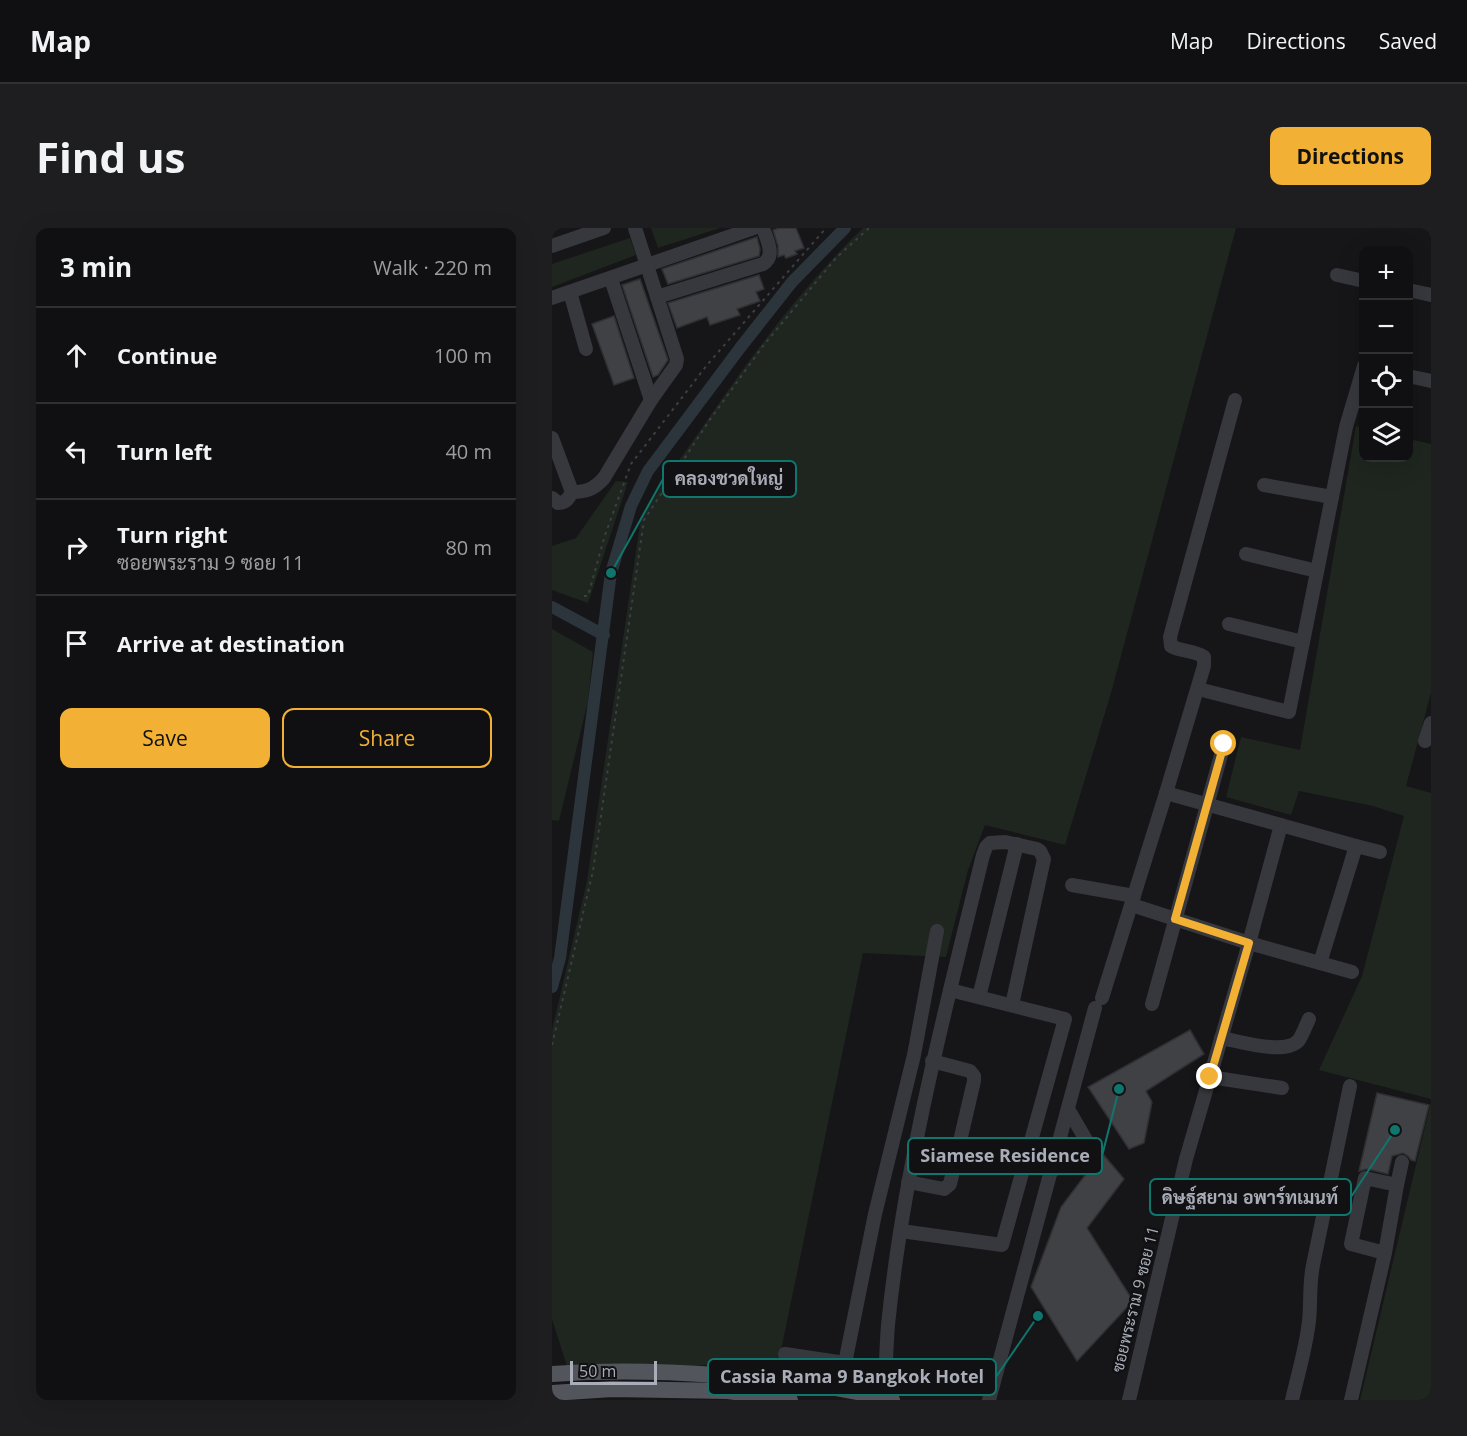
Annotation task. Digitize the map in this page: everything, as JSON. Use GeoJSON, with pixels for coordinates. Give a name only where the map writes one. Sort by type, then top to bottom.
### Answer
{"type":"FeatureCollection","features":[{"type":"Feature","properties":{"kind":"main road"},"geometry":{"type":"LineString","coordinates":[[552,1374],[652,1371],[767,1378],[840,1388],[888,1399]]}},
{"type":"Feature","properties":{"kind":"main road"},"geometry":{"type":"LineString","coordinates":[[552,1393],[612,1389],[728,1392],[790,1400]]}},
{"type":"Feature","properties":{"kind":"street"},"geometry":{"type":"LineString","coordinates":[[552,246],[604,228]]}},
{"type":"Feature","properties":{"kind":"street"},"geometry":{"type":"LineString","coordinates":[[572,492],[586,492],[604,478],[651,400],[672,371],[677,359],[635,228]]}},
{"type":"Feature","properties":{"kind":"street"},"geometry":{"type":"LineString","coordinates":[[552,298],[754,228]]}},
{"type":"Feature","properties":{"kind":"street"},"geometry":{"type":"LineString","coordinates":[[657,297],[768,261],[771,254],[763,228]]}},
{"type":"Feature","properties":{"kind":"street"},"geometry":{"type":"LineString","coordinates":[[1337,275],[1359,280]]}},
{"type":"Feature","properties":{"kind":"street"},"geometry":{"type":"LineString","coordinates":[[611,279],[651,400]]}},
{"type":"Feature","properties":{"kind":"street"},"geometry":{"type":"LineString","coordinates":[[1413,291],[1431,295]]}},
{"type":"Feature","properties":{"kind":"street"},"geometry":{"type":"LineString","coordinates":[[570,292],[586,349]]}},
{"type":"Feature","properties":{"kind":"street"},"geometry":{"type":"LineString","coordinates":[[1413,377],[1431,381]]}},
{"type":"Feature","properties":{"kind":"street"},"geometry":{"type":"LineString","coordinates":[[1206,691],[1289,712],[1346,427],[1359,383]]}},
{"type":"Feature","properties":{"kind":"street"},"geometry":{"type":"LineString","coordinates":[[989,1400],[1098,1003],[1133,901],[1204,666],[1204,657],[1197,652],[1177,649],[1171,645],[1170,637],[1235,400]]}},
{"type":"Feature","properties":{"kind":"street"},"geometry":{"type":"LineString","coordinates":[[552,438],[572,492],[568,500],[563,503],[558,503],[552,498]]}},
{"type":"Feature","properties":{"kind":"street"},"geometry":{"type":"LineString","coordinates":[[1264,485],[1332,497]]}},
{"type":"Feature","properties":{"kind":"street"},"geometry":{"type":"LineString","coordinates":[[1246,554],[1317,571]]}},
{"type":"Feature","properties":{"kind":"street"},"geometry":{"type":"LineString","coordinates":[[1228,624],[1303,642]]}},
{"type":"Feature","properties":{"kind":"street"},"geometry":{"type":"LineString","coordinates":[[1425,741],[1431,723]]}},
{"type":"Feature","properties":{"kind":"street"},"geometry":{"type":"LineString","coordinates":[[1152,1004],[1224,744]]}},
{"type":"Feature","properties":{"kind":"street"},"geometry":{"type":"LineString","coordinates":[[1166,793],[1380,852]]}},
{"type":"Feature","properties":{"kind":"street","name":"ซอยพระราม 9 ซอย 11"},"geometry":{"type":"LineString","coordinates":[[1129,1400],[1132,1378],[1186,1159],[1281,825]]}},
{"type":"Feature","properties":{"kind":"street"},"geometry":{"type":"LineString","coordinates":[[888,1399],[888,1326],[908,1182],[932,1061],[986,847],[990,843],[1017,844],[1040,851],[1044,859],[1012,1005]]}},
{"type":"Feature","properties":{"kind":"street"},"geometry":{"type":"LineString","coordinates":[[979,997],[1017,844]]}},
{"type":"Feature","properties":{"kind":"street"},"geometry":{"type":"LineString","coordinates":[[1320,963],[1356,846]]}},
{"type":"Feature","properties":{"kind":"street"},"geometry":{"type":"LineString","coordinates":[[1072,885],[1133,901],[1175,919],[1249,943],[1352,972]]}},
{"type":"Feature","properties":{"kind":"street"},"geometry":{"type":"LineString","coordinates":[[840,1388],[875,1214],[914,1055],[937,931]]}},
{"type":"Feature","properties":{"kind":"street"},"geometry":{"type":"LineString","coordinates":[[901,1231],[1002,1245],[1065,1019],[950,990]]}},
{"type":"Feature","properties":{"kind":"street"},"geometry":{"type":"LineString","coordinates":[[1221,1038],[1276,1048],[1289,1047],[1298,1041],[1310,1019]]}},
{"type":"Feature","properties":{"kind":"street"},"geometry":{"type":"LineString","coordinates":[[908,1182],[944,1189],[951,1184],[974,1081],[974,1076],[970,1071],[932,1061]]}},
{"type":"Feature","properties":{"kind":"street"},"geometry":{"type":"LineString","coordinates":[[1210,1077],[1282,1088]]}},
{"type":"Feature","properties":{"kind":"street"},"geometry":{"type":"LineString","coordinates":[[1292,1400],[1309,1323],[1312,1265],[1350,1086]]}},
{"type":"Feature","properties":{"kind":"street"},"geometry":{"type":"LineString","coordinates":[[1052,1171],[1089,1145],[1068,1109]]}},
{"type":"Feature","properties":{"kind":"street"},"geometry":{"type":"LineString","coordinates":[[1351,1400],[1385,1253],[1402,1162]]}},
{"type":"Feature","properties":{"kind":"street"},"geometry":{"type":"LineString","coordinates":[[1385,1253],[1351,1244],[1365,1178],[1397,1185]]}},
{"type":"Feature","properties":{"kind":"street"},"geometry":{"type":"LineString","coordinates":[[785,1354],[845,1363]]}},
{"type":"Feature","properties":{"kind":"path"},"geometry":{"type":"LineString","coordinates":[[584,596],[588,596],[605,535],[632,464],[707,365],[826,228]]}},
{"type":"Feature","properties":{"kind":"path"},"geometry":{"type":"LineString","coordinates":[[552,1045],[593,871],[644,520],[709,421],[763,346],[836,258],[869,228]]}},
{"type":"Feature","properties":{"kind":"shaded area"},"geometry":{"type":"Polygon","coordinates":[[[651,228],[720,228],[658,248],[651,228]]]}},
{"type":"Feature","properties":{"kind":"shaded area"},"geometry":{"type":"Polygon","coordinates":[[[863,228],[1236,228],[1111,693],[1065,845],[985,825],[968,870],[946,957],[863,953],[778,1365],[567,1366],[552,1319],[552,1030],[587,881],[641,518],[725,394],[762,344],[820,272],[863,228]]]}},
{"type":"Feature","properties":{"kind":"shaded area"},"geometry":{"type":"Polygon","coordinates":[[[630,238],[636,255],[552,287],[552,264],[630,238]]]}},
{"type":"Feature","properties":{"kind":"shaded area"},"geometry":{"type":"Polygon","coordinates":[[[1356,426],[1359,427],[1359,462],[1413,462],[1413,440],[1431,444],[1431,693],[1406,786],[1431,793],[1431,1099],[1319,1070],[1362,976],[1404,816],[1373,806],[1299,791],[1291,815],[1226,797],[1241,737],[1300,750],[1356,426]]]}},
{"type":"Feature","properties":{"kind":"shaded area"},"geometry":{"type":"Polygon","coordinates":[[[616,481],[628,482],[588,603],[552,590],[552,546],[576,538],[616,481]]]}},
{"type":"Feature","properties":{"kind":"shaded area"},"geometry":{"type":"Polygon","coordinates":[[[552,629],[593,652],[588,701],[559,821],[552,820],[552,629]]]}},
{"type":"Feature","properties":{"kind":"shaded area"},"geometry":{"type":"Polygon","coordinates":[[[1431,1102],[1431,1400],[1360,1400],[1431,1102]]]}},
{"type":"Feature","properties":{"kind":"building"},"geometry":{"type":"Polygon","coordinates":[[[796,228],[804,248],[795,251],[797,254],[786,258],[784,255],[778,257],[778,246],[773,230],[796,228]]]}},
{"type":"Feature","properties":{"kind":"building"},"geometry":{"type":"Polygon","coordinates":[[[757,237],[759,256],[668,284],[662,269],[757,237]]]}},
{"type":"Feature","properties":{"kind":"building"},"geometry":{"type":"Polygon","coordinates":[[[759,275],[764,289],[756,292],[760,301],[737,309],[740,315],[710,325],[707,317],[677,328],[668,303],[759,275]]]}},
{"type":"Feature","properties":{"kind":"building"},"geometry":{"type":"Polygon","coordinates":[[[640,279],[668,360],[658,375],[653,377],[622,285],[640,279]]]}},
{"type":"Feature","properties":{"kind":"building"},"geometry":{"type":"Polygon","coordinates":[[[614,316],[634,378],[614,385],[592,324],[614,316]]]}},
{"type":"Feature","properties":{"kind":"building"},"geometry":{"type":"Polygon","coordinates":[[[1190,1030],[1204,1054],[1146,1091],[1152,1102],[1144,1143],[1129,1149],[1088,1087],[1190,1030]]]}},
{"type":"Feature","properties":{"kind":"building"},"geometry":{"type":"Polygon","coordinates":[[[1377,1093],[1429,1105],[1415,1161],[1403,1153],[1392,1156],[1388,1174],[1367,1169],[1359,1171],[1377,1093]]]}},
{"type":"Feature","properties":{"kind":"building"},"geometry":{"type":"Polygon","coordinates":[[[1102,1153],[1124,1179],[1087,1228],[1133,1301],[1077,1361],[1031,1287],[1061,1207],[1102,1153]]]}},
{"type":"Feature","properties":{"kind":"waterway"},"geometry":{"type":"LineString","coordinates":[[552,987],[560,958],[611,573],[631,506],[648,471],[740,348],[792,282],[845,228]]}},
{"type":"Feature","properties":{"kind":"waterway"},"geometry":{"type":"LineString","coordinates":[[552,607],[604,635]]}},
{"type":"Feature","properties":{"kind":"place","name":"คลองชวดใหญ่"},"geometry":{"type":"Point","coordinates":[611,573]}},
{"type":"Feature","properties":{"kind":"place","name":"Siamese Residence"},"geometry":{"type":"Point","coordinates":[1119,1089]}},
{"type":"Feature","properties":{"kind":"place","name":"ดิษฐ์สยาม อพาร์ทเมนท์"},"geometry":{"type":"Point","coordinates":[1395,1130]}},
{"type":"Feature","properties":{"kind":"place","name":"Cassia Rama 9 Bangkok Hotel"},"geometry":{"type":"Point","coordinates":[1038,1316]}},
{"type":"Feature","properties":{"kind":"route"},"geometry":{"type":"LineString","coordinates":[[1210,1077],[1249,943],[1175,919],[1224,744]]}}]}
